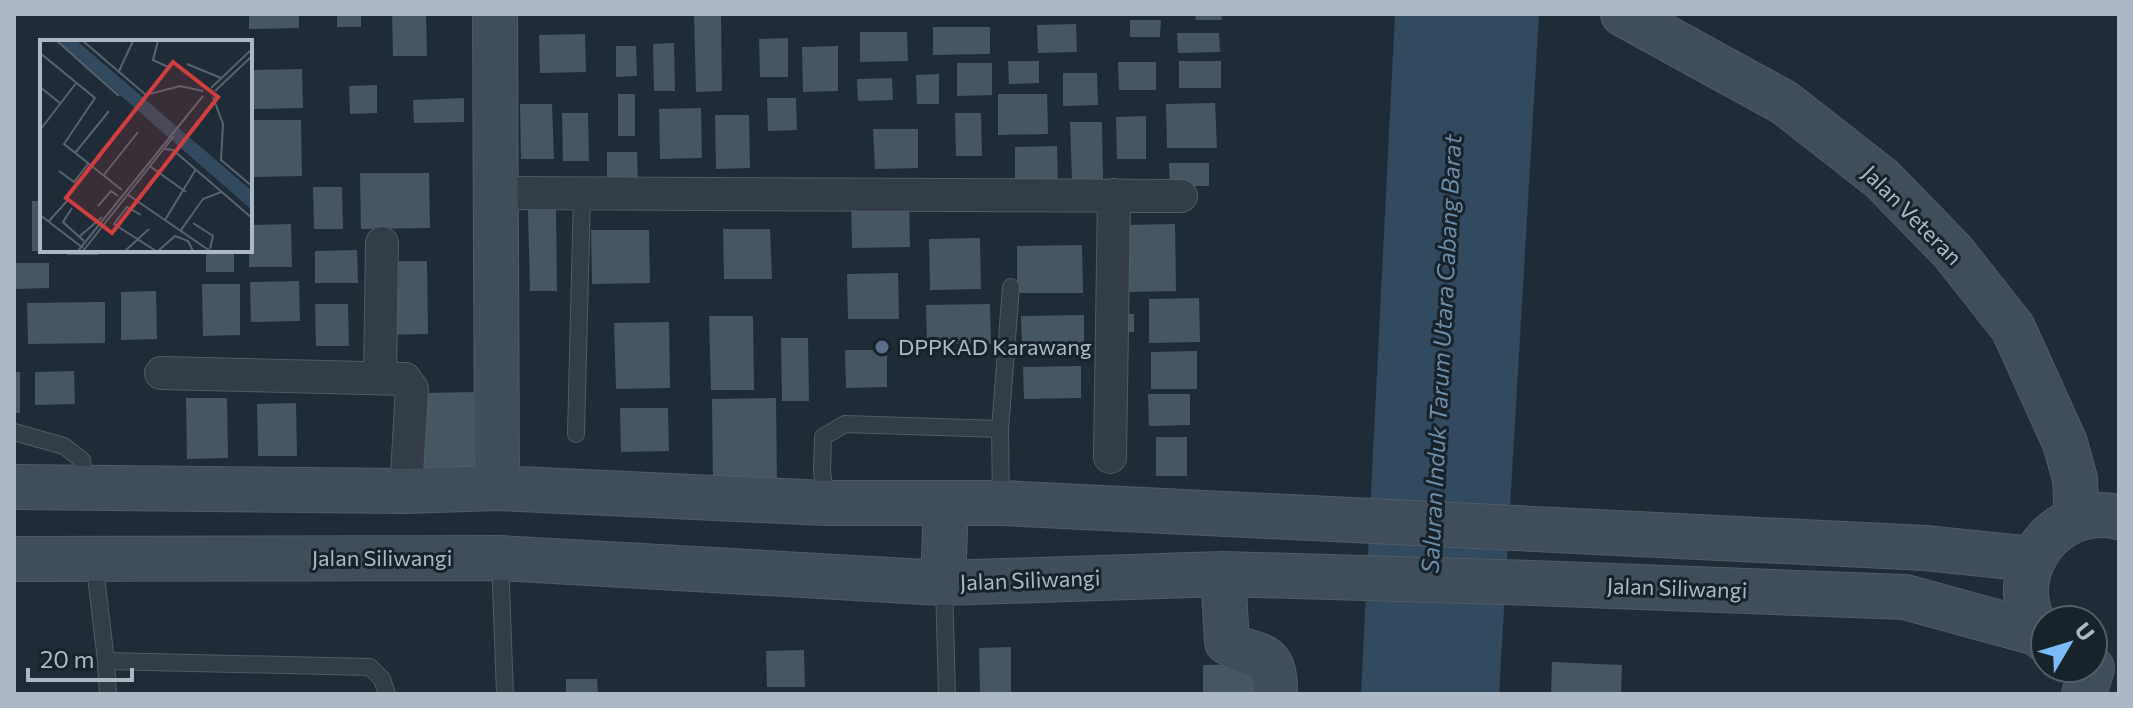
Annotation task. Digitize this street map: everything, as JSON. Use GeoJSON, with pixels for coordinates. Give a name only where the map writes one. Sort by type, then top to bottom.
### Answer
{"type":"FeatureCollection","features":[{"type":"Feature","properties":{"kind":"main road"},"geometry":{"type":"LineString","coordinates":[[495,14],[497,488]]}},
{"type":"Feature","properties":{"kind":"main road","name":"Jalan Veteran"},"geometry":{"type":"LineString","coordinates":[[1623,14],[1785,103],[1882,179],[1953,252],[2013,328],[2065,443],[2075,479],[2098,518]]}},
{"type":"Feature","properties":{"kind":"main road"},"geometry":{"type":"LineString","coordinates":[[14,487],[406,491],[497,488],[826,503],[1002,503],[1925,548],[2032,559]]}},
{"type":"Feature","properties":{"kind":"main road"},"geometry":{"type":"LineString","coordinates":[[87,488],[94,559]]}},
{"type":"Feature","properties":{"kind":"main road"},"geometry":{"type":"LineString","coordinates":[[943,583],[946,505]]}},
{"type":"Feature","properties":{"kind":"main road"},"geometry":{"type":"LineString","coordinates":[[2029,608],[2025,590],[2032,559],[2050,534],[2098,518]]}},
{"type":"Feature","properties":{"kind":"main road","name":"Jalan Siliwangi"},"geometry":{"type":"LineString","coordinates":[[14,559],[500,558],[943,583],[1223,574],[1533,583],[1905,597],[2029,633]]}},
{"type":"Feature","properties":{"kind":"main road"},"geometry":{"type":"LineString","coordinates":[[1223,574],[1227,642],[1269,659],[1275,670],[1275,694]]}},
{"type":"Feature","properties":{"kind":"street"},"geometry":{"type":"LineString","coordinates":[[497,193],[1181,196]]}},
{"type":"Feature","properties":{"kind":"street"},"geometry":{"type":"LineString","coordinates":[[1110,457],[1114,195]]}},
{"type":"Feature","properties":{"kind":"street"},"geometry":{"type":"LineString","coordinates":[[380,377],[382,243]]}},
{"type":"Feature","properties":{"kind":"street"},"geometry":{"type":"LineString","coordinates":[[161,373],[405,379],[412,389],[406,491]]}},
{"type":"Feature","properties":{"kind":"lane"},"geometry":{"type":"LineString","coordinates":[[576,434],[582,194]]}},
{"type":"Feature","properties":{"kind":"lane"},"geometry":{"type":"LineString","coordinates":[[1002,503],[1000,429],[1011,287]]}},
{"type":"Feature","properties":{"kind":"lane"},"geometry":{"type":"LineString","coordinates":[[826,503],[822,471],[823,437],[835,427],[845,424],[1000,429]]}},
{"type":"Feature","properties":{"kind":"lane"},"geometry":{"type":"LineString","coordinates":[[14,432],[64,446],[82,460],[87,488]]}},
{"type":"Feature","properties":{"kind":"lane"},"geometry":{"type":"LineString","coordinates":[[500,558],[505,694]]}},
{"type":"Feature","properties":{"kind":"lane"},"geometry":{"type":"LineString","coordinates":[[94,559],[108,694]]}},
{"type":"Feature","properties":{"kind":"lane"},"geometry":{"type":"LineString","coordinates":[[943,583],[947,694]]}},
{"type":"Feature","properties":{"kind":"lane"},"geometry":{"type":"LineString","coordinates":[[106,661],[370,667],[382,679],[387,694]]}},
{"type":"Feature","properties":{"kind":"water","name":"Saluran Induk Tarum Utara Cabang Barat"},"geometry":{"type":"Polygon","coordinates":[[[1395,14],[1539,14],[1499,694],[1361,694],[1395,14]]]}},
{"type":"Feature","properties":{"kind":"building"},"geometry":{"type":"Polygon","coordinates":[[[249,14],[299,14],[299,28],[249,29],[249,14]]]}},
{"type":"Feature","properties":{"kind":"building"},"geometry":{"type":"Polygon","coordinates":[[[337,14],[361,14],[361,27],[337,27],[337,14]]]}},
{"type":"Feature","properties":{"kind":"building"},"geometry":{"type":"Polygon","coordinates":[[[392,14],[426,14],[427,56],[393,56],[392,14]]]}},
{"type":"Feature","properties":{"kind":"building"},"geometry":{"type":"Polygon","coordinates":[[[694,14],[721,14],[722,91],[696,92],[694,14]]]}},
{"type":"Feature","properties":{"kind":"building"},"geometry":{"type":"Polygon","coordinates":[[[1195,14],[1221,14],[1222,20],[1196,20],[1195,14]]]}},
{"type":"Feature","properties":{"kind":"building"},"geometry":{"type":"Polygon","coordinates":[[[1130,20],[1161,20],[1160,37],[1130,37],[1130,20]]]}},
{"type":"Feature","properties":{"kind":"building"},"geometry":{"type":"Polygon","coordinates":[[[1076,24],[1077,52],[1038,53],[1037,25],[1076,24]]]}},
{"type":"Feature","properties":{"kind":"building"},"geometry":{"type":"Polygon","coordinates":[[[933,27],[990,27],[990,54],[933,55],[933,27]]]}},
{"type":"Feature","properties":{"kind":"building"},"geometry":{"type":"Polygon","coordinates":[[[860,32],[907,32],[908,61],[860,62],[860,32]]]}},
{"type":"Feature","properties":{"kind":"building"},"geometry":{"type":"Polygon","coordinates":[[[1177,33],[1219,33],[1220,52],[1178,53],[1177,33]]]}},
{"type":"Feature","properties":{"kind":"building"},"geometry":{"type":"Polygon","coordinates":[[[585,34],[586,72],[540,73],[539,35],[585,34]]]}},
{"type":"Feature","properties":{"kind":"building"},"geometry":{"type":"Polygon","coordinates":[[[788,38],[788,77],[760,77],[759,39],[788,38]]]}},
{"type":"Feature","properties":{"kind":"building"},"geometry":{"type":"Polygon","coordinates":[[[674,43],[675,91],[654,91],[653,44],[674,43]]]}},
{"type":"Feature","properties":{"kind":"building"},"geometry":{"type":"Polygon","coordinates":[[[616,46],[636,46],[637,76],[616,77],[616,46]]]}},
{"type":"Feature","properties":{"kind":"building"},"geometry":{"type":"Polygon","coordinates":[[[838,46],[838,91],[803,92],[802,47],[838,46]]]}},
{"type":"Feature","properties":{"kind":"building"},"geometry":{"type":"Polygon","coordinates":[[[1008,61],[1039,61],[1039,83],[1009,84],[1008,61]]]}},
{"type":"Feature","properties":{"kind":"building"},"geometry":{"type":"Polygon","coordinates":[[[1179,61],[1221,61],[1221,88],[1179,88],[1179,61]]]}},
{"type":"Feature","properties":{"kind":"building"},"geometry":{"type":"Polygon","coordinates":[[[1118,62],[1156,62],[1156,90],[1119,90],[1118,62]]]}},
{"type":"Feature","properties":{"kind":"building"},"geometry":{"type":"Polygon","coordinates":[[[957,63],[992,63],[992,95],[957,96],[957,63]]]}},
{"type":"Feature","properties":{"kind":"building"},"geometry":{"type":"Polygon","coordinates":[[[302,69],[303,108],[252,109],[252,70],[302,69]]]}},
{"type":"Feature","properties":{"kind":"building"},"geometry":{"type":"Polygon","coordinates":[[[1063,73],[1097,73],[1098,105],[1063,106],[1063,73]]]}},
{"type":"Feature","properties":{"kind":"building"},"geometry":{"type":"Polygon","coordinates":[[[939,74],[939,104],[917,104],[916,75],[939,74]]]}},
{"type":"Feature","properties":{"kind":"building"},"geometry":{"type":"Polygon","coordinates":[[[892,78],[893,100],[858,101],[857,79],[892,78]]]}},
{"type":"Feature","properties":{"kind":"building"},"geometry":{"type":"Polygon","coordinates":[[[377,85],[377,113],[350,114],[349,86],[377,85]]]}},
{"type":"Feature","properties":{"kind":"building"},"geometry":{"type":"Polygon","coordinates":[[[618,94],[635,94],[635,136],[618,136],[618,94]]]}},
{"type":"Feature","properties":{"kind":"building"},"geometry":{"type":"Polygon","coordinates":[[[998,94],[1047,94],[1048,134],[998,135],[998,94]]]}},
{"type":"Feature","properties":{"kind":"building"},"geometry":{"type":"Polygon","coordinates":[[[464,98],[464,122],[414,123],[413,100],[464,98]]]}},
{"type":"Feature","properties":{"kind":"building"},"geometry":{"type":"Polygon","coordinates":[[[767,98],[796,98],[797,130],[768,131],[767,98]]]}},
{"type":"Feature","properties":{"kind":"building"},"geometry":{"type":"Polygon","coordinates":[[[1215,103],[1217,148],[1167,148],[1166,104],[1215,103]]]}},
{"type":"Feature","properties":{"kind":"building"},"geometry":{"type":"Polygon","coordinates":[[[520,104],[552,104],[554,159],[521,159],[520,104]]]}},
{"type":"Feature","properties":{"kind":"building"},"geometry":{"type":"Polygon","coordinates":[[[701,108],[702,158],[660,159],[659,109],[701,108]]]}},
{"type":"Feature","properties":{"kind":"building"},"geometry":{"type":"Polygon","coordinates":[[[562,113],[588,113],[589,161],[563,161],[562,113]]]}},
{"type":"Feature","properties":{"kind":"building"},"geometry":{"type":"Polygon","coordinates":[[[955,113],[981,113],[982,156],[956,156],[955,113]]]}},
{"type":"Feature","properties":{"kind":"building"},"geometry":{"type":"Polygon","coordinates":[[[715,115],[749,115],[750,168],[716,169],[715,115]]]}},
{"type":"Feature","properties":{"kind":"building"},"geometry":{"type":"Polygon","coordinates":[[[1146,116],[1146,159],[1117,159],[1116,117],[1146,116]]]}},
{"type":"Feature","properties":{"kind":"building"},"geometry":{"type":"Polygon","coordinates":[[[253,120],[301,120],[302,176],[254,177],[253,120]]]}},
{"type":"Feature","properties":{"kind":"building"},"geometry":{"type":"Polygon","coordinates":[[[1070,122],[1102,122],[1103,179],[1072,179],[1070,122]]]}},
{"type":"Feature","properties":{"kind":"building"},"geometry":{"type":"Polygon","coordinates":[[[873,129],[918,129],[918,168],[875,169],[873,129]]]}},
{"type":"Feature","properties":{"kind":"building"},"geometry":{"type":"Polygon","coordinates":[[[1057,146],[1058,187],[1015,188],[1015,147],[1057,146]]]}},
{"type":"Feature","properties":{"kind":"building"},"geometry":{"type":"Polygon","coordinates":[[[607,152],[637,152],[638,181],[607,182],[607,152]]]}},
{"type":"Feature","properties":{"kind":"building"},"geometry":{"type":"Polygon","coordinates":[[[1169,163],[1209,163],[1209,186],[1170,186],[1169,163]]]}},
{"type":"Feature","properties":{"kind":"building"},"geometry":{"type":"Polygon","coordinates":[[[360,173],[429,173],[430,228],[361,229],[360,173]]]}},
{"type":"Feature","properties":{"kind":"building"},"geometry":{"type":"Polygon","coordinates":[[[313,187],[342,187],[343,229],[314,229],[313,187]]]}},
{"type":"Feature","properties":{"kind":"building"},"geometry":{"type":"Polygon","coordinates":[[[909,197],[910,247],[852,248],[851,198],[909,197]]]}},
{"type":"Feature","properties":{"kind":"building"},"geometry":{"type":"Polygon","coordinates":[[[32,201],[40,201],[40,251],[32,251],[32,201]]]}},
{"type":"Feature","properties":{"kind":"building"},"geometry":{"type":"Polygon","coordinates":[[[556,208],[557,291],[530,291],[528,209],[556,208]]]}},
{"type":"Feature","properties":{"kind":"building"},"geometry":{"type":"Polygon","coordinates":[[[291,224],[292,267],[249,267],[252,225],[291,224]]]}},
{"type":"Feature","properties":{"kind":"building"},"geometry":{"type":"Polygon","coordinates":[[[1175,224],[1176,291],[1125,292],[1123,225],[1175,224]]]}},
{"type":"Feature","properties":{"kind":"building"},"geometry":{"type":"Polygon","coordinates":[[[723,229],[770,229],[772,279],[724,279],[723,229]]]}},
{"type":"Feature","properties":{"kind":"building"},"geometry":{"type":"Polygon","coordinates":[[[591,230],[649,230],[650,283],[592,284],[591,230]]]}},
{"type":"Feature","properties":{"kind":"building"},"geometry":{"type":"Polygon","coordinates":[[[980,238],[981,289],[930,290],[929,239],[980,238]]]}},
{"type":"Feature","properties":{"kind":"building"},"geometry":{"type":"Polygon","coordinates":[[[1082,245],[1083,293],[1017,293],[1017,246],[1082,245]]]}},
{"type":"Feature","properties":{"kind":"building"},"geometry":{"type":"Polygon","coordinates":[[[357,250],[358,283],[315,283],[315,251],[357,250]]]}},
{"type":"Feature","properties":{"kind":"building"},"geometry":{"type":"Polygon","coordinates":[[[67,252],[98,252],[98,255],[67,255],[67,252]]]}},
{"type":"Feature","properties":{"kind":"building"},"geometry":{"type":"Polygon","coordinates":[[[206,252],[234,252],[234,272],[206,272],[206,252]]]}},
{"type":"Feature","properties":{"kind":"building"},"geometry":{"type":"Polygon","coordinates":[[[386,261],[427,261],[428,334],[388,335],[386,261]]]}},
{"type":"Feature","properties":{"kind":"building"},"geometry":{"type":"Polygon","coordinates":[[[15,263],[49,263],[49,288],[16,289],[15,263]]]}},
{"type":"Feature","properties":{"kind":"building"},"geometry":{"type":"Polygon","coordinates":[[[898,273],[899,319],[848,319],[847,274],[898,273]]]}},
{"type":"Feature","properties":{"kind":"building"},"geometry":{"type":"Polygon","coordinates":[[[299,281],[300,321],[251,322],[250,282],[299,281]]]}},
{"type":"Feature","properties":{"kind":"building"},"geometry":{"type":"Polygon","coordinates":[[[202,284],[240,284],[240,335],[203,336],[202,284]]]}},
{"type":"Feature","properties":{"kind":"building"},"geometry":{"type":"Polygon","coordinates":[[[156,291],[157,339],[121,340],[121,292],[156,291]]]}},
{"type":"Feature","properties":{"kind":"building"},"geometry":{"type":"Polygon","coordinates":[[[1199,298],[1200,342],[1149,343],[1149,299],[1199,298]]]}},
{"type":"Feature","properties":{"kind":"building"},"geometry":{"type":"Polygon","coordinates":[[[105,302],[105,343],[28,344],[27,303],[105,302]]]}},
{"type":"Feature","properties":{"kind":"building"},"geometry":{"type":"Polygon","coordinates":[[[315,304],[348,304],[349,346],[316,346],[315,304]]]}},
{"type":"Feature","properties":{"kind":"building"},"geometry":{"type":"Polygon","coordinates":[[[990,304],[991,344],[927,344],[926,305],[990,304]]]}},
{"type":"Feature","properties":{"kind":"building"},"geometry":{"type":"Polygon","coordinates":[[[1113,314],[1134,314],[1134,332],[1114,332],[1113,314]]]}},
{"type":"Feature","properties":{"kind":"building"},"geometry":{"type":"Polygon","coordinates":[[[1084,315],[1084,348],[1022,349],[1021,316],[1084,315]]]}},
{"type":"Feature","properties":{"kind":"building"},"geometry":{"type":"Polygon","coordinates":[[[709,316],[753,316],[754,390],[711,390],[709,316]]]}},
{"type":"Feature","properties":{"kind":"building"},"geometry":{"type":"Polygon","coordinates":[[[669,322],[670,388],[616,389],[614,323],[669,322]]]}},
{"type":"Feature","properties":{"kind":"building"},"geometry":{"type":"Polygon","coordinates":[[[781,338],[808,338],[809,401],[782,401],[781,338]]]}},
{"type":"Feature","properties":{"kind":"building"},"geometry":{"type":"Polygon","coordinates":[[[845,350],[887,350],[887,387],[846,388],[845,350]]]}},
{"type":"Feature","properties":{"kind":"building"},"geometry":{"type":"Polygon","coordinates":[[[1197,351],[1197,389],[1151,389],[1151,352],[1197,351]]]}},
{"type":"Feature","properties":{"kind":"building"},"geometry":{"type":"Polygon","coordinates":[[[1081,366],[1081,398],[1024,399],[1023,367],[1081,366]]]}},
{"type":"Feature","properties":{"kind":"building"},"geometry":{"type":"Polygon","coordinates":[[[74,371],[75,404],[35,405],[35,372],[74,371]]]}},
{"type":"Feature","properties":{"kind":"building"},"geometry":{"type":"Polygon","coordinates":[[[14,372],[20,372],[20,413],[14,413],[14,372]]]}},
{"type":"Feature","properties":{"kind":"building"},"geometry":{"type":"Polygon","coordinates":[[[477,392],[479,467],[424,468],[423,393],[477,392]]]}},
{"type":"Feature","properties":{"kind":"building"},"geometry":{"type":"Polygon","coordinates":[[[1148,394],[1190,394],[1190,425],[1149,426],[1148,394]]]}},
{"type":"Feature","properties":{"kind":"building"},"geometry":{"type":"Polygon","coordinates":[[[186,398],[227,398],[228,458],[187,459],[186,398]]]}},
{"type":"Feature","properties":{"kind":"building"},"geometry":{"type":"Polygon","coordinates":[[[776,398],[777,485],[713,485],[712,399],[776,398]]]}},
{"type":"Feature","properties":{"kind":"building"},"geometry":{"type":"Polygon","coordinates":[[[296,403],[297,456],[258,456],[257,404],[296,403]]]}},
{"type":"Feature","properties":{"kind":"building"},"geometry":{"type":"Polygon","coordinates":[[[620,408],[668,408],[669,451],[621,452],[620,408]]]}},
{"type":"Feature","properties":{"kind":"building"},"geometry":{"type":"Polygon","coordinates":[[[1156,437],[1187,437],[1187,476],[1156,476],[1156,437]]]}},
{"type":"Feature","properties":{"kind":"building"},"geometry":{"type":"Polygon","coordinates":[[[1011,647],[1011,694],[980,694],[979,648],[1011,647]]]}},
{"type":"Feature","properties":{"kind":"building"},"geometry":{"type":"Polygon","coordinates":[[[804,650],[805,687],[767,687],[766,651],[804,650]]]}},
{"type":"Feature","properties":{"kind":"building"},"geometry":{"type":"Polygon","coordinates":[[[1552,662],[1622,665],[1621,694],[1551,694],[1552,662]]]}},
{"type":"Feature","properties":{"kind":"building"},"geometry":{"type":"Polygon","coordinates":[[[1257,664],[1258,694],[1203,694],[1203,665],[1257,664]]]}},
{"type":"Feature","properties":{"kind":"building"},"geometry":{"type":"Polygon","coordinates":[[[566,679],[597,679],[598,694],[566,694],[566,679]]]}},
{"type":"Feature","properties":{"kind":"place","name":"DPPKAD Karawang"},"geometry":{"type":"Point","coordinates":[882,347]}}]}
